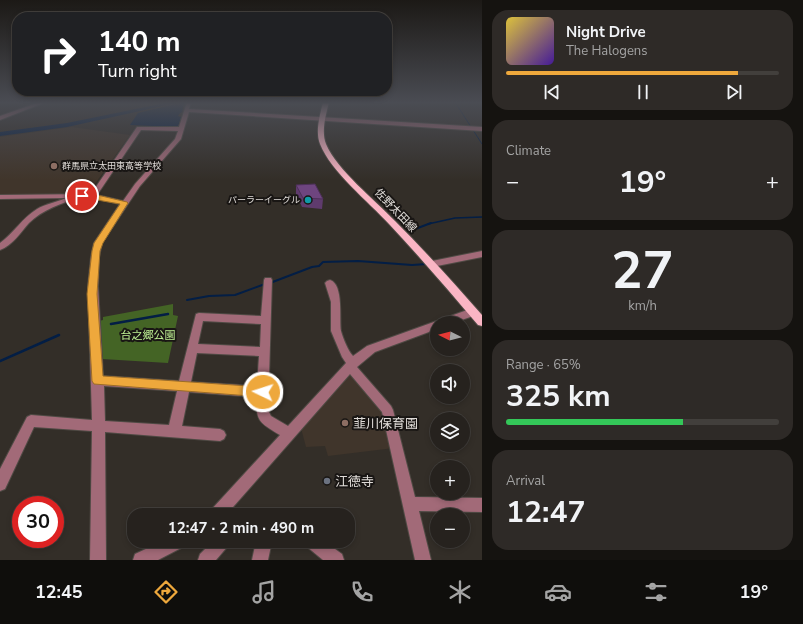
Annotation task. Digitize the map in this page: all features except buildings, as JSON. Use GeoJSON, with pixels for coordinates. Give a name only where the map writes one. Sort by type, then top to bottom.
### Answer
{"type":"FeatureCollection","features":[{"type":"Feature","properties":{"kind":"main road","name":"佐野太田線"},"geometry":{"type":"LineString","coordinates":[[322,128],[322,142],[332,158],[432,264],[482,322]]}},
{"type":"Feature","properties":{"kind":"street"},"geometry":{"type":"LineString","coordinates":[[93,196],[139,128]]}},
{"type":"Feature","properties":{"kind":"street"},"geometry":{"type":"LineString","coordinates":[[98,560],[98,381],[92,294],[96,251],[98,243],[124,203],[140,181],[178,139],[182,128]]}},
{"type":"Feature","properties":{"kind":"street"},"geometry":{"type":"LineString","coordinates":[[468,128],[482,129]]}},
{"type":"Feature","properties":{"kind":"street"},"geometry":{"type":"LineString","coordinates":[[0,197],[79,195],[93,196],[124,203]]}},
{"type":"Feature","properties":{"kind":"street"},"geometry":{"type":"LineString","coordinates":[[0,247],[11,239],[28,220],[40,210],[79,195]]}},
{"type":"Feature","properties":{"kind":"street"},"geometry":{"type":"LineString","coordinates":[[432,264],[482,254]]}},
{"type":"Feature","properties":{"kind":"street"},"geometry":{"type":"LineString","coordinates":[[268,282],[262,410],[266,420],[289,434]]}},
{"type":"Feature","properties":{"kind":"street"},"geometry":{"type":"LineString","coordinates":[[330,283],[336,302],[336,331],[347,357],[351,365],[387,410],[423,560]]}},
{"type":"Feature","properties":{"kind":"street"},"geometry":{"type":"LineString","coordinates":[[462,316],[473,312]]}},
{"type":"Feature","properties":{"kind":"street"},"geometry":{"type":"LineString","coordinates":[[174,432],[199,317],[266,320]]}},
{"type":"Feature","properties":{"kind":"street"},"geometry":{"type":"LineString","coordinates":[[222,508],[351,365],[371,348],[430,327]]}},
{"type":"Feature","properties":{"kind":"street"},"geometry":{"type":"LineString","coordinates":[[192,348],[265,352]]}},
{"type":"Feature","properties":{"kind":"street"},"geometry":{"type":"LineString","coordinates":[[98,381],[263,392]]}},
{"type":"Feature","properties":{"kind":"street"},"geometry":{"type":"LineString","coordinates":[[0,484],[31,421],[220,435]]}},
{"type":"Feature","properties":{"kind":"street"},"geometry":{"type":"LineString","coordinates":[[410,504],[482,505]]}},
{"type":"Feature","properties":{"kind":"street"},"geometry":{"type":"LineString","coordinates":[[141,560],[166,548]]}},
{"type":"Feature","properties":{"kind":"street"},"geometry":{"type":"LineString","coordinates":[[206,560],[217,548]]}},
{"type":"Feature","properties":{"kind":"street"},"geometry":{"type":"LineString","coordinates":[[260,560],[263,548]]}},
{"type":"Feature","properties":{"kind":"street"},"geometry":{"type":"LineString","coordinates":[[320,548],[336,560]]}},
{"type":"Feature","properties":{"kind":"shaded area","name":"群馬県立太田東高等学校"},"geometry":{"type":"Polygon","coordinates":[[[64,128],[80,128],[130,135],[87,195],[0,196],[0,137],[64,128]]]}},
{"type":"Feature","properties":{"kind":"shaded area"},"geometry":{"type":"Polygon","coordinates":[[[350,374],[380,404],[394,448],[328,456],[325,446],[306,447],[301,428],[350,374]]]}},
{"type":"Feature","properties":{"kind":"green space","name":"台之郷公園"},"geometry":{"type":"Polygon","coordinates":[[[173,304],[173,315],[178,316],[168,363],[102,359],[99,321],[103,320],[103,317],[173,304]]]}},
{"type":"Feature","properties":{"kind":"waterway"},"geometry":{"type":"LineString","coordinates":[[0,134],[50,128]]}},
{"type":"Feature","properties":{"kind":"waterway"},"geometry":{"type":"LineString","coordinates":[[473,130],[482,144]]}},
{"type":"Feature","properties":{"kind":"waterway"},"geometry":{"type":"LineString","coordinates":[[429,224],[455,218],[482,217]]}},
{"type":"Feature","properties":{"kind":"waterway"},"geometry":{"type":"LineString","coordinates":[[410,231],[429,224]]}},
{"type":"Feature","properties":{"kind":"waterway"},"geometry":{"type":"LineString","coordinates":[[270,283],[312,267],[319,266],[323,262],[358,261],[412,265],[427,264]]}},
{"type":"Feature","properties":{"kind":"waterway"},"geometry":{"type":"LineString","coordinates":[[187,300],[209,296],[235,295],[265,284]]}},
{"type":"Feature","properties":{"kind":"waterway"},"geometry":{"type":"LineString","coordinates":[[111,324],[168,314]]}},
{"type":"Feature","properties":{"kind":"waterway"},"geometry":{"type":"LineString","coordinates":[[0,361],[59,335]]}},
{"type":"Feature","properties":{"kind":"place","name":"群馬県立太田東高等学校"},"geometry":{"type":"Point","coordinates":[54,166]}},
{"type":"Feature","properties":{"kind":"place","name":"パーラーイーグル"},"geometry":{"type":"Point","coordinates":[308,200]}},
{"type":"Feature","properties":{"kind":"place","name":"韮川保育園"},"geometry":{"type":"Point","coordinates":[345,423]}},
{"type":"Feature","properties":{"kind":"place","name":"江徳寺"},"geometry":{"type":"Point","coordinates":[327,481]}},
{"type":"Feature","properties":{"kind":"route"},"geometry":{"type":"LineString","coordinates":[[82,196],[93,196],[124,203],[98,243],[96,251],[92,294],[98,381],[263,392]]}}]}
